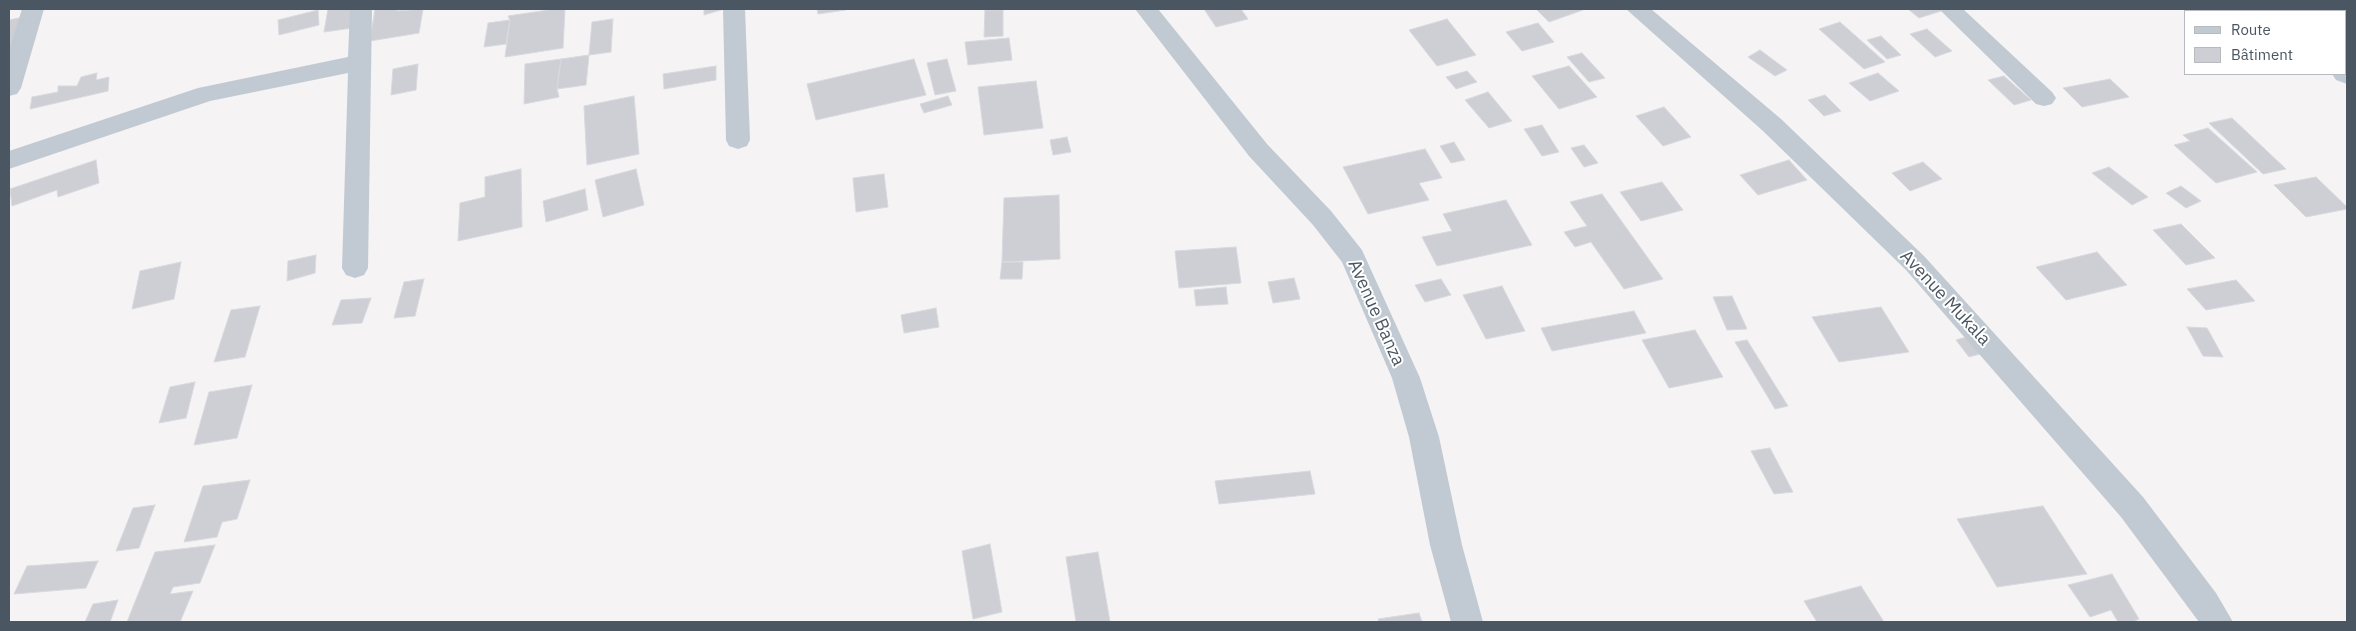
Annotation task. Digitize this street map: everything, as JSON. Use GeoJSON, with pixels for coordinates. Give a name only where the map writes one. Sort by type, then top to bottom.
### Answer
{"type":"FeatureCollection","features":[{"type":"Feature","properties":{"kind":"street"},"geometry":{"type":"LineString","coordinates":[[9,88],[33,9]]}},
{"type":"Feature","properties":{"kind":"street"},"geometry":{"type":"LineString","coordinates":[[355,268],[358,62],[361,9]]}},
{"type":"Feature","properties":{"kind":"street"},"geometry":{"type":"LineString","coordinates":[[734,9],[738,140]]}},
{"type":"Feature","properties":{"kind":"street","name":"Avenue Banza"},"geometry":{"type":"LineString","coordinates":[[1146,9],[1258,150],[1322,218],[1353,257],[1406,378],[1424,436],[1446,545],[1467,622]]}},
{"type":"Feature","properties":{"kind":"street","name":"Avenue Mukala"},"geometry":{"type":"LineString","coordinates":[[1637,9],[1772,124],[1915,264],[2132,507],[2217,622]]}},
{"type":"Feature","properties":{"kind":"street"},"geometry":{"type":"LineString","coordinates":[[1950,9],[2044,98]]}},
{"type":"Feature","properties":{"kind":"street"},"geometry":{"type":"LineString","coordinates":[[9,160],[206,94],[358,62]]}},
{"type":"Feature","properties":{"kind":"building"},"geometry":{"type":"Polygon","coordinates":[[[328,9],[356,9],[353,28],[324,32],[328,9]]]}},
{"type":"Feature","properties":{"kind":"building"},"geometry":{"type":"Polygon","coordinates":[[[375,9],[397,9],[397,11],[423,9],[419,33],[370,41],[375,9]]]}},
{"type":"Feature","properties":{"kind":"building"},"geometry":{"type":"Polygon","coordinates":[[[565,9],[563,48],[505,57],[510,20],[508,16],[565,9]]]}},
{"type":"Feature","properties":{"kind":"building"},"geometry":{"type":"Polygon","coordinates":[[[704,9],[724,9],[704,15],[704,9]]]}},
{"type":"Feature","properties":{"kind":"building"},"geometry":{"type":"Polygon","coordinates":[[[817,9],[846,9],[846,10],[818,14],[817,9]]]}},
{"type":"Feature","properties":{"kind":"building"},"geometry":{"type":"Polygon","coordinates":[[[1204,9],[1241,9],[1248,19],[1216,27],[1204,9]]]}},
{"type":"Feature","properties":{"kind":"building"},"geometry":{"type":"Polygon","coordinates":[[[1536,9],[1582,9],[1583,10],[1549,22],[1536,9]]]}},
{"type":"Feature","properties":{"kind":"building"},"geometry":{"type":"Polygon","coordinates":[[[1908,9],[1939,9],[1941,11],[1919,18],[1908,9]]]}},
{"type":"Feature","properties":{"kind":"building"},"geometry":{"type":"Polygon","coordinates":[[[318,10],[319,25],[279,35],[278,20],[318,10]]]}},
{"type":"Feature","properties":{"kind":"building"},"geometry":{"type":"Polygon","coordinates":[[[985,10],[1003,10],[1003,36],[984,37],[985,10]]]}},
{"type":"Feature","properties":{"kind":"building"},"geometry":{"type":"Polygon","coordinates":[[[24,17],[9,65],[9,20],[24,17]]]}},
{"type":"Feature","properties":{"kind":"building"},"geometry":{"type":"Polygon","coordinates":[[[613,19],[611,52],[589,55],[592,22],[613,19]]]}},
{"type":"Feature","properties":{"kind":"building"},"geometry":{"type":"Polygon","coordinates":[[[1447,19],[1476,55],[1437,66],[1409,30],[1447,19]]]}},
{"type":"Feature","properties":{"kind":"building"},"geometry":{"type":"Polygon","coordinates":[[[510,20],[506,44],[484,47],[488,23],[510,20]]]}},
{"type":"Feature","properties":{"kind":"building"},"geometry":{"type":"Polygon","coordinates":[[[1840,22],[1885,62],[1864,69],[1819,29],[1840,22]]]}},
{"type":"Feature","properties":{"kind":"building"},"geometry":{"type":"Polygon","coordinates":[[[1538,23],[1554,42],[1522,51],[1506,32],[1538,23]]]}},
{"type":"Feature","properties":{"kind":"building"},"geometry":{"type":"Polygon","coordinates":[[[1927,29],[1952,51],[1935,57],[1910,34],[1927,29]]]}},
{"type":"Feature","properties":{"kind":"building"},"geometry":{"type":"Polygon","coordinates":[[[1881,36],[1901,55],[1887,59],[1867,40],[1881,36]]]}},
{"type":"Feature","properties":{"kind":"building"},"geometry":{"type":"Polygon","coordinates":[[[1009,38],[1012,60],[968,65],[965,42],[1009,38]]]}},
{"type":"Feature","properties":{"kind":"building"},"geometry":{"type":"Polygon","coordinates":[[[1760,50],[1787,70],[1775,76],[1748,57],[1760,50]]]}},
{"type":"Feature","properties":{"kind":"building"},"geometry":{"type":"Polygon","coordinates":[[[1582,53],[1605,78],[1589,82],[1567,57],[1582,53]]]}},
{"type":"Feature","properties":{"kind":"building"},"geometry":{"type":"Polygon","coordinates":[[[589,55],[586,85],[557,89],[561,59],[589,55]]]}},
{"type":"Feature","properties":{"kind":"building"},"geometry":{"type":"Polygon","coordinates":[[[561,59],[557,89],[559,97],[524,104],[525,64],[561,59]]]}},
{"type":"Feature","properties":{"kind":"building"},"geometry":{"type":"Polygon","coordinates":[[[914,59],[926,95],[816,120],[807,84],[914,59]]]}},
{"type":"Feature","properties":{"kind":"building"},"geometry":{"type":"Polygon","coordinates":[[[947,59],[956,91],[935,95],[927,63],[947,59]]]}},
{"type":"Feature","properties":{"kind":"building"},"geometry":{"type":"Polygon","coordinates":[[[418,64],[416,90],[391,95],[393,69],[418,64]]]}},
{"type":"Feature","properties":{"kind":"building"},"geometry":{"type":"Polygon","coordinates":[[[716,66],[716,80],[664,89],[663,74],[716,66]]]}},
{"type":"Feature","properties":{"kind":"building"},"geometry":{"type":"Polygon","coordinates":[[[1569,66],[1597,97],[1559,109],[1532,76],[1569,66]]]}},
{"type":"Feature","properties":{"kind":"building"},"geometry":{"type":"Polygon","coordinates":[[[1467,71],[1477,82],[1456,89],[1446,77],[1467,71]]]}},
{"type":"Feature","properties":{"kind":"building"},"geometry":{"type":"Polygon","coordinates":[[[97,73],[96,80],[109,77],[108,91],[30,109],[32,97],[58,92],[58,86],[77,86],[81,77],[97,73]]]}},
{"type":"Feature","properties":{"kind":"building"},"geometry":{"type":"Polygon","coordinates":[[[1878,73],[1899,91],[1870,101],[1849,83],[1878,73]]]}},
{"type":"Feature","properties":{"kind":"building"},"geometry":{"type":"Polygon","coordinates":[[[2004,76],[2031,100],[2014,105],[1988,80],[2004,76]]]}},
{"type":"Feature","properties":{"kind":"building"},"geometry":{"type":"Polygon","coordinates":[[[2110,79],[2129,97],[2082,107],[2063,88],[2110,79]]]}},
{"type":"Feature","properties":{"kind":"building"},"geometry":{"type":"Polygon","coordinates":[[[1036,81],[1043,128],[984,135],[978,87],[1036,81]]]}},
{"type":"Feature","properties":{"kind":"building"},"geometry":{"type":"Polygon","coordinates":[[[1488,92],[1512,121],[1489,128],[1465,100],[1488,92]]]}},
{"type":"Feature","properties":{"kind":"building"},"geometry":{"type":"Polygon","coordinates":[[[1825,95],[1841,111],[1824,116],[1808,100],[1825,95]]]}},
{"type":"Feature","properties":{"kind":"building"},"geometry":{"type":"Polygon","coordinates":[[[634,96],[639,154],[587,165],[584,106],[634,96]]]}},
{"type":"Feature","properties":{"kind":"building"},"geometry":{"type":"Polygon","coordinates":[[[948,96],[952,105],[924,113],[920,104],[948,96]]]}},
{"type":"Feature","properties":{"kind":"building"},"geometry":{"type":"Polygon","coordinates":[[[1664,107],[1691,137],[1663,146],[1636,116],[1664,107]]]}},
{"type":"Feature","properties":{"kind":"building"},"geometry":{"type":"Polygon","coordinates":[[[2232,118],[2286,169],[2263,174],[2209,123],[2232,118]]]}},
{"type":"Feature","properties":{"kind":"building"},"geometry":{"type":"Polygon","coordinates":[[[1542,125],[1559,152],[1542,156],[1524,129],[1542,125]]]}},
{"type":"Feature","properties":{"kind":"building"},"geometry":{"type":"Polygon","coordinates":[[[2208,128],[2257,172],[2216,183],[2174,145],[2190,141],[2183,135],[2208,128]]]}},
{"type":"Feature","properties":{"kind":"building"},"geometry":{"type":"Polygon","coordinates":[[[1067,137],[1071,152],[1053,155],[1050,140],[1067,137]]]}},
{"type":"Feature","properties":{"kind":"building"},"geometry":{"type":"Polygon","coordinates":[[[1454,142],[1465,160],[1451,163],[1440,146],[1454,142]]]}},
{"type":"Feature","properties":{"kind":"building"},"geometry":{"type":"Polygon","coordinates":[[[1584,145],[1598,163],[1584,167],[1571,148],[1584,145]]]}},
{"type":"Feature","properties":{"kind":"building"},"geometry":{"type":"Polygon","coordinates":[[[1425,149],[1442,178],[1419,183],[1429,200],[1368,214],[1343,167],[1425,149]]]}},
{"type":"Feature","properties":{"kind":"building"},"geometry":{"type":"Polygon","coordinates":[[[96,160],[99,183],[58,197],[57,190],[12,206],[10,189],[96,160]]]}},
{"type":"Feature","properties":{"kind":"building"},"geometry":{"type":"Polygon","coordinates":[[[1789,160],[1807,180],[1758,195],[1740,175],[1789,160]]]}},
{"type":"Feature","properties":{"kind":"building"},"geometry":{"type":"Polygon","coordinates":[[[1923,162],[1942,179],[1910,191],[1892,173],[1923,162]]]}},
{"type":"Feature","properties":{"kind":"building"},"geometry":{"type":"Polygon","coordinates":[[[2109,167],[2148,197],[2132,205],[2092,173],[2109,167]]]}},
{"type":"Feature","properties":{"kind":"building"},"geometry":{"type":"Polygon","coordinates":[[[521,169],[522,227],[458,241],[460,203],[485,197],[485,177],[521,169]]]}},
{"type":"Feature","properties":{"kind":"building"},"geometry":{"type":"Polygon","coordinates":[[[636,169],[644,205],[603,217],[595,180],[636,169]]]}},
{"type":"Feature","properties":{"kind":"building"},"geometry":{"type":"Polygon","coordinates":[[[884,174],[888,207],[856,212],[853,178],[884,174]]]}},
{"type":"Feature","properties":{"kind":"building"},"geometry":{"type":"Polygon","coordinates":[[[2316,177],[2347,209],[2306,217],[2274,185],[2316,177]]]}},
{"type":"Feature","properties":{"kind":"building"},"geometry":{"type":"Polygon","coordinates":[[[1662,182],[1683,210],[1641,221],[1620,192],[1662,182]]]}},
{"type":"Feature","properties":{"kind":"building"},"geometry":{"type":"Polygon","coordinates":[[[2181,186],[2201,201],[2186,208],[2166,193],[2181,186]]]}},
{"type":"Feature","properties":{"kind":"building"},"geometry":{"type":"Polygon","coordinates":[[[585,189],[588,210],[546,222],[543,201],[585,189]]]}},
{"type":"Feature","properties":{"kind":"building"},"geometry":{"type":"Polygon","coordinates":[[[1602,194],[1663,279],[1624,289],[1591,242],[1575,247],[1564,232],[1587,226],[1570,202],[1602,194]]]}},
{"type":"Feature","properties":{"kind":"building"},"geometry":{"type":"Polygon","coordinates":[[[1059,195],[1060,259],[1002,262],[1004,198],[1059,195]]]}},
{"type":"Feature","properties":{"kind":"building"},"geometry":{"type":"Polygon","coordinates":[[[1506,200],[1532,245],[1437,266],[1422,237],[1452,231],[1443,214],[1506,200]]]}},
{"type":"Feature","properties":{"kind":"building"},"geometry":{"type":"Polygon","coordinates":[[[2181,224],[2215,258],[2186,265],[2153,230],[2181,224]]]}},
{"type":"Feature","properties":{"kind":"building"},"geometry":{"type":"Polygon","coordinates":[[[1236,247],[1241,283],[1179,288],[1175,251],[1236,247]]]}},
{"type":"Feature","properties":{"kind":"building"},"geometry":{"type":"Polygon","coordinates":[[[2097,252],[2127,285],[2066,300],[2036,267],[2097,252]]]}},
{"type":"Feature","properties":{"kind":"building"},"geometry":{"type":"Polygon","coordinates":[[[316,255],[315,273],[287,281],[288,261],[316,255]]]}},
{"type":"Feature","properties":{"kind":"building"},"geometry":{"type":"Polygon","coordinates":[[[181,262],[174,299],[132,309],[140,271],[181,262]]]}},
{"type":"Feature","properties":{"kind":"building"},"geometry":{"type":"Polygon","coordinates":[[[1002,262],[1023,262],[1022,279],[1000,279],[1002,262]]]}},
{"type":"Feature","properties":{"kind":"building"},"geometry":{"type":"Polygon","coordinates":[[[1294,278],[1300,299],[1273,303],[1268,282],[1294,278]]]}},
{"type":"Feature","properties":{"kind":"building"},"geometry":{"type":"Polygon","coordinates":[[[424,279],[415,316],[394,318],[404,282],[424,279]]]}},
{"type":"Feature","properties":{"kind":"building"},"geometry":{"type":"Polygon","coordinates":[[[1441,279],[1451,295],[1425,302],[1415,285],[1441,279]]]}},
{"type":"Feature","properties":{"kind":"building"},"geometry":{"type":"Polygon","coordinates":[[[2236,280],[2255,301],[2206,310],[2187,289],[2236,280]]]}},
{"type":"Feature","properties":{"kind":"building"},"geometry":{"type":"Polygon","coordinates":[[[1502,286],[1525,331],[1486,339],[1463,295],[1502,286]]]}},
{"type":"Feature","properties":{"kind":"building"},"geometry":{"type":"Polygon","coordinates":[[[1226,287],[1228,304],[1196,306],[1194,290],[1226,287]]]}},
{"type":"Feature","properties":{"kind":"building"},"geometry":{"type":"Polygon","coordinates":[[[1732,296],[1747,329],[1727,330],[1713,297],[1732,296]]]}},
{"type":"Feature","properties":{"kind":"building"},"geometry":{"type":"Polygon","coordinates":[[[371,298],[362,323],[332,325],[341,300],[371,298]]]}},
{"type":"Feature","properties":{"kind":"building"},"geometry":{"type":"Polygon","coordinates":[[[260,306],[245,357],[214,362],[231,310],[260,306]]]}},
{"type":"Feature","properties":{"kind":"building"},"geometry":{"type":"Polygon","coordinates":[[[1881,307],[1909,352],[1839,362],[1812,317],[1881,307]]]}},
{"type":"Feature","properties":{"kind":"building"},"geometry":{"type":"Polygon","coordinates":[[[936,308],[939,327],[904,333],[901,315],[936,308]]]}},
{"type":"Feature","properties":{"kind":"building"},"geometry":{"type":"Polygon","coordinates":[[[1634,311],[1646,333],[1552,351],[1541,328],[1634,311]]]}},
{"type":"Feature","properties":{"kind":"building"},"geometry":{"type":"Polygon","coordinates":[[[2187,327],[2207,328],[2223,357],[2203,356],[2187,327]]]}},
{"type":"Feature","properties":{"kind":"building"},"geometry":{"type":"Polygon","coordinates":[[[1695,330],[1723,377],[1669,388],[1642,340],[1695,330]]]}},
{"type":"Feature","properties":{"kind":"building"},"geometry":{"type":"Polygon","coordinates":[[[1973,335],[1987,352],[1969,357],[1956,340],[1973,335]]]}},
{"type":"Feature","properties":{"kind":"building"},"geometry":{"type":"Polygon","coordinates":[[[1747,340],[1788,406],[1775,409],[1735,342],[1747,340]]]}},
{"type":"Feature","properties":{"kind":"building"},"geometry":{"type":"Polygon","coordinates":[[[195,382],[186,418],[159,423],[170,387],[195,382]]]}},
{"type":"Feature","properties":{"kind":"building"},"geometry":{"type":"Polygon","coordinates":[[[252,385],[237,438],[194,445],[209,392],[252,385]]]}},
{"type":"Feature","properties":{"kind":"building"},"geometry":{"type":"Polygon","coordinates":[[[1770,448],[1793,492],[1774,494],[1751,451],[1770,448]]]}},
{"type":"Feature","properties":{"kind":"building"},"geometry":{"type":"Polygon","coordinates":[[[1310,471],[1315,494],[1219,504],[1215,481],[1310,471]]]}},
{"type":"Feature","properties":{"kind":"building"},"geometry":{"type":"Polygon","coordinates":[[[250,480],[237,519],[222,522],[217,537],[184,542],[203,486],[250,480]]]}},
{"type":"Feature","properties":{"kind":"building"},"geometry":{"type":"Polygon","coordinates":[[[155,505],[139,548],[116,551],[133,508],[155,505]]]}},
{"type":"Feature","properties":{"kind":"building"},"geometry":{"type":"Polygon","coordinates":[[[2043,506],[2087,574],[1997,587],[1957,519],[2043,506]]]}},
{"type":"Feature","properties":{"kind":"building"},"geometry":{"type":"Polygon","coordinates":[[[990,544],[1002,612],[973,619],[962,551],[990,544]]]}},
{"type":"Feature","properties":{"kind":"building"},"geometry":{"type":"Polygon","coordinates":[[[215,545],[200,583],[173,587],[170,594],[193,591],[180,622],[127,622],[155,552],[215,545]]]}},
{"type":"Feature","properties":{"kind":"building"},"geometry":{"type":"Polygon","coordinates":[[[1098,552],[1110,622],[1076,622],[1066,557],[1098,552]]]}},
{"type":"Feature","properties":{"kind":"building"},"geometry":{"type":"Polygon","coordinates":[[[98,561],[86,588],[14,594],[27,566],[98,561]]]}},
{"type":"Feature","properties":{"kind":"building"},"geometry":{"type":"Polygon","coordinates":[[[2112,574],[2139,619],[2132,622],[2118,622],[2111,610],[2090,617],[2068,585],[2112,574]]]}},
{"type":"Feature","properties":{"kind":"building"},"geometry":{"type":"Polygon","coordinates":[[[1861,586],[1884,622],[1817,622],[1804,601],[1861,586]]]}},
{"type":"Feature","properties":{"kind":"building"},"geometry":{"type":"Polygon","coordinates":[[[118,600],[110,622],[85,622],[93,604],[118,600]]]}},
{"type":"Feature","properties":{"kind":"building"},"geometry":{"type":"Polygon","coordinates":[[[1419,613],[1422,622],[1379,622],[1378,619],[1419,613]]]}}]}
